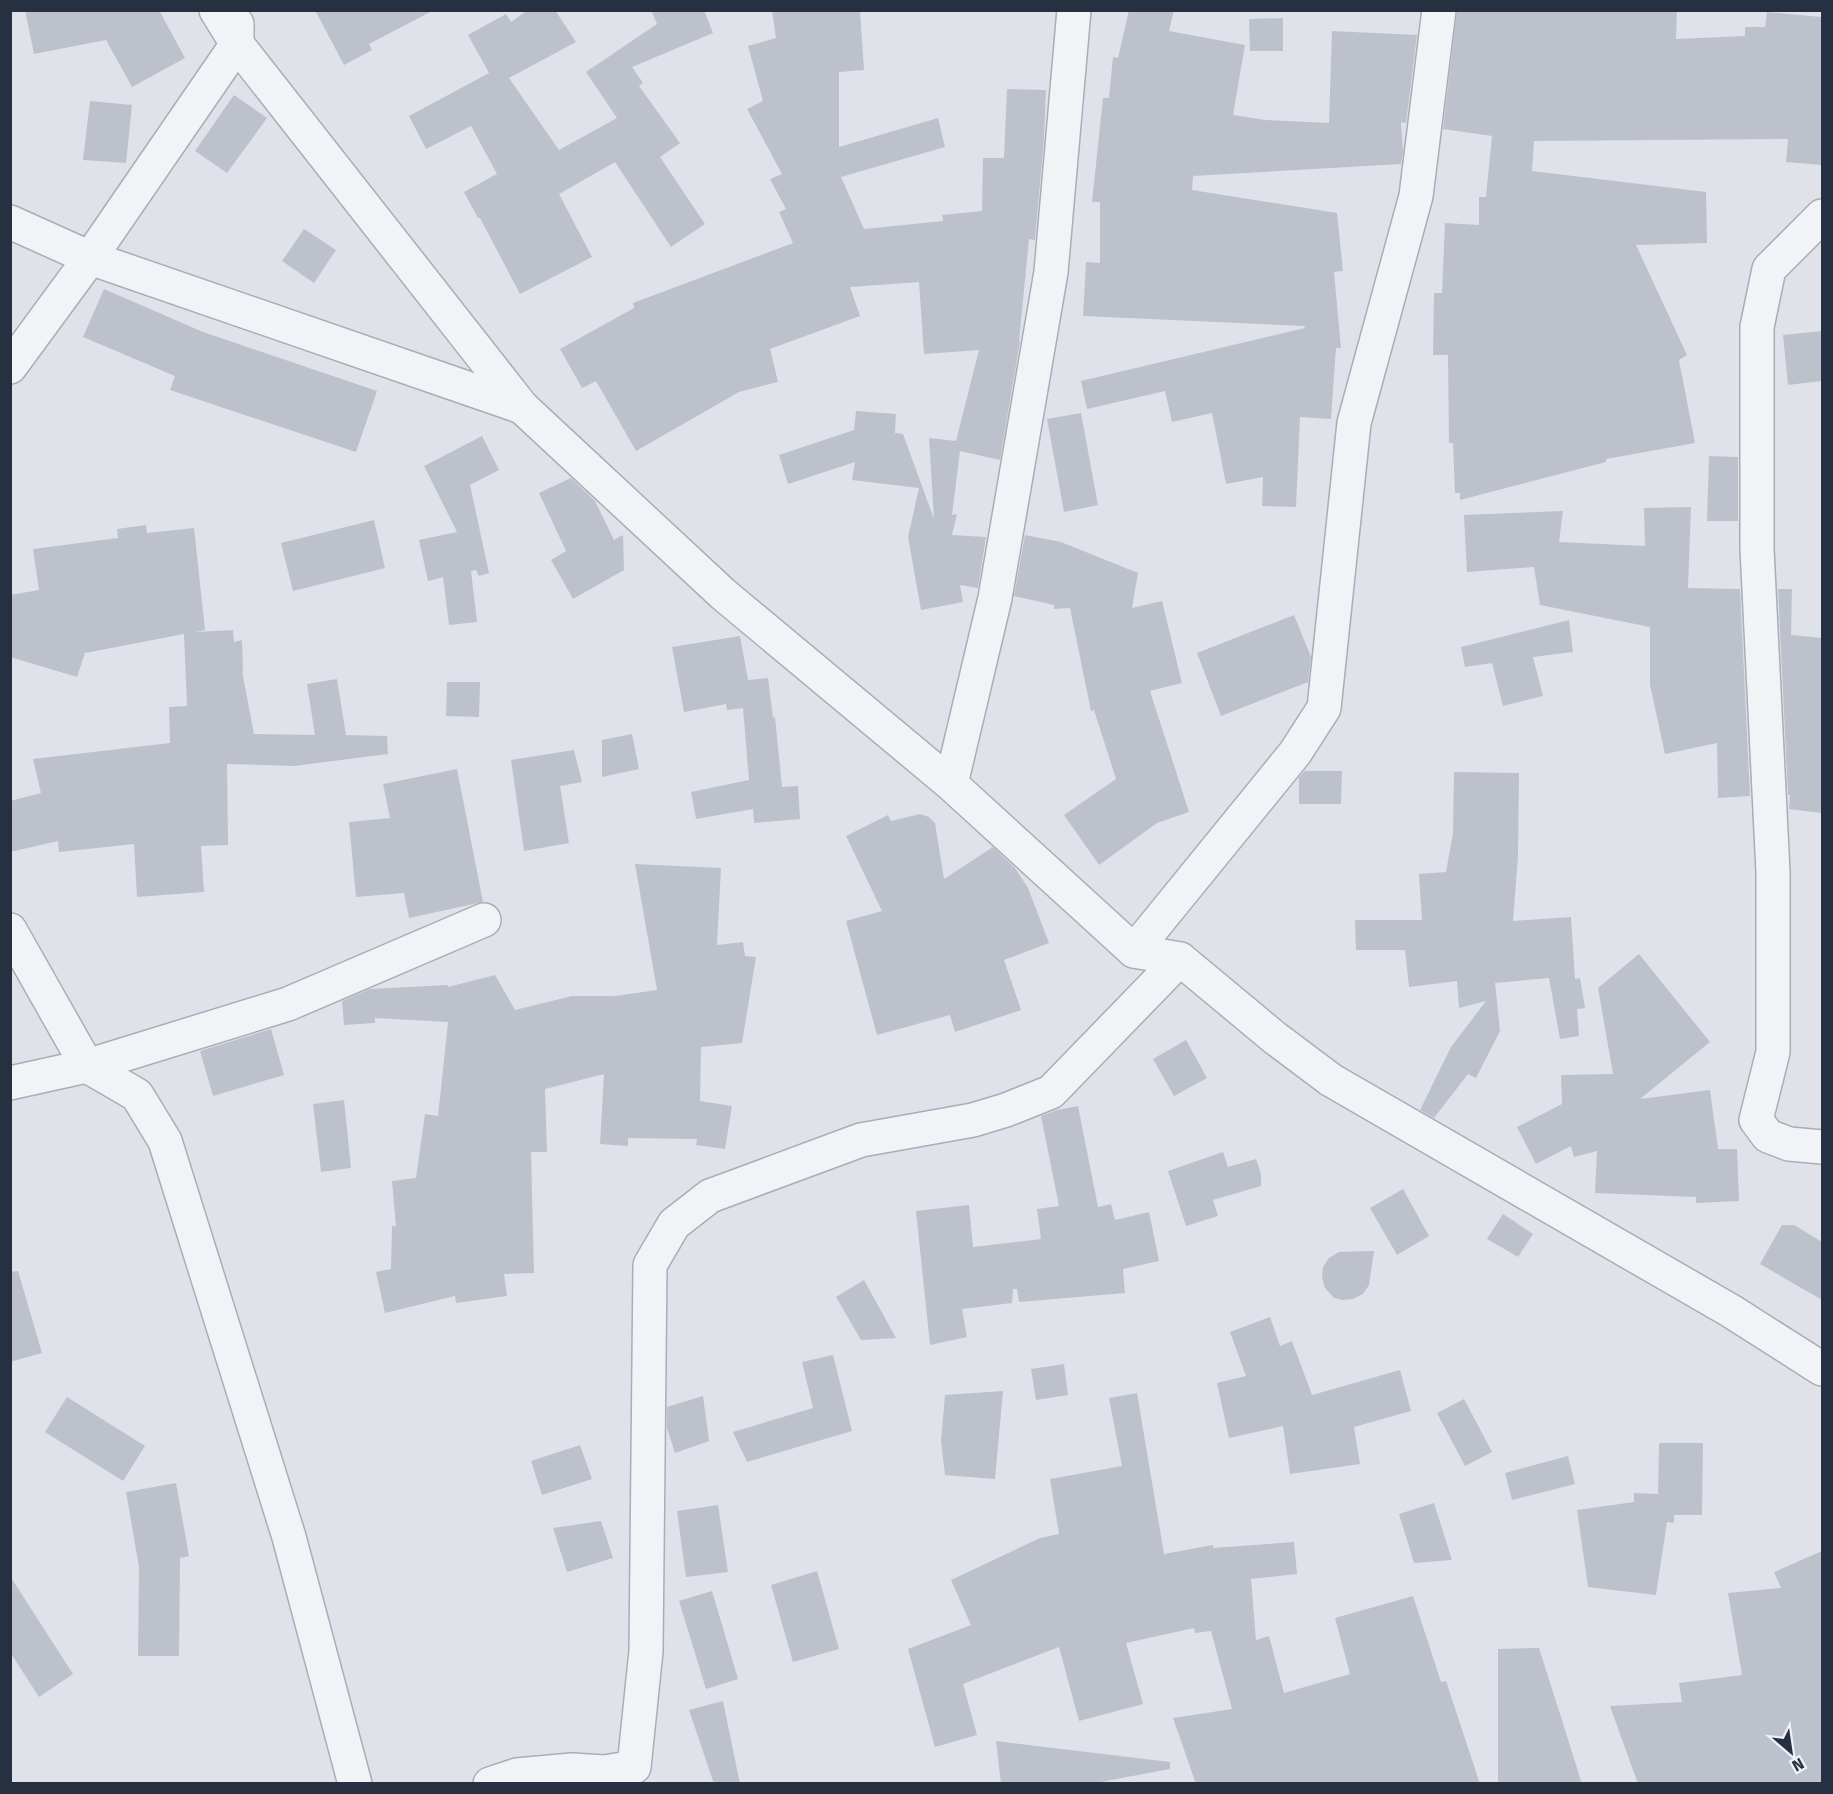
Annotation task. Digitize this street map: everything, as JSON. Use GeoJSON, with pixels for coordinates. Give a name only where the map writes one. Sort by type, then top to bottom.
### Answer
{"type":"FeatureCollection","features":[{"type":"Feature","properties":{"kind":"street"},"geometry":{"type":"LineString","coordinates":[[216,10],[237,44],[522,407],[723,594],[951,784],[1134,951],[1180,959],[1275,1038],[1331,1080],[1731,1311],[1822,1369]]}},
{"type":"Feature","properties":{"kind":"street"},"geometry":{"type":"LineString","coordinates":[[10,367],[90,258],[237,44],[236,10]]}},
{"type":"Feature","properties":{"kind":"street"},"geometry":{"type":"LineString","coordinates":[[951,784],[995,598],[1051,272],[1074,10]]}},
{"type":"Feature","properties":{"kind":"street"},"geometry":{"type":"LineString","coordinates":[[1134,951],[1295,753],[1324,708],[1354,423],[1416,196],[1439,10]]}},
{"type":"Feature","properties":{"kind":"street"},"geometry":{"type":"LineString","coordinates":[[1822,216],[1769,269],[1757,327],[1757,549],[1773,872],[1773,1052],[1756,1120],[1767,1136],[1790,1144],[1822,1148]]}},
{"type":"Feature","properties":{"kind":"street"},"geometry":{"type":"LineString","coordinates":[[10,222],[90,258],[522,407]]}},
{"type":"Feature","properties":{"kind":"street"},"geometry":{"type":"LineString","coordinates":[[10,1083],[87,1066],[288,1004],[484,920]]}},
{"type":"Feature","properties":{"kind":"street"},"geometry":{"type":"LineString","coordinates":[[10,930],[87,1066],[136,1095],[165,1141],[289,1537],[355,1784]]}},
{"type":"Feature","properties":{"kind":"street"},"geometry":{"type":"LineString","coordinates":[[490,1784],[517,1775],[572,1770],[605,1772],[634,1767],[646,1651],[651,1265],[674,1224],[710,1196],[861,1140],[973,1120],[1050,1092],[1180,959]]}},
{"type":"Feature","properties":{"kind":"building"},"geometry":{"type":"Polygon","coordinates":[[[25,10],[159,10],[185,58],[132,87],[106,40],[34,54],[25,10]]]}},
{"type":"Feature","properties":{"kind":"building"},"geometry":{"type":"Polygon","coordinates":[[[315,10],[434,10],[369,44],[372,50],[344,65],[315,10]]]}},
{"type":"Feature","properties":{"kind":"building"},"geometry":{"type":"Polygon","coordinates":[[[528,10],[555,10],[576,42],[509,78],[559,150],[617,118],[586,72],[657,24],[651,10],[704,10],[713,33],[632,67],[643,83],[639,86],[680,143],[660,157],[705,224],[671,247],[615,162],[559,194],[592,257],[520,294],[464,192],[497,174],[471,126],[426,149],[409,116],[489,73],[468,35],[506,14],[511,22],[528,10]]]}},
{"type":"Feature","properties":{"kind":"building"},"geometry":{"type":"Polygon","coordinates":[[[772,10],[860,10],[864,70],[839,72],[839,147],[938,118],[945,147],[841,177],[864,229],[943,221],[942,215],[982,211],[983,158],[1004,158],[1007,89],[1046,90],[1035,240],[1029,239],[1020,341],[1000,460],[960,451],[952,515],[957,514],[952,535],[986,537],[978,588],[960,585],[963,602],[921,610],[908,537],[919,488],[852,480],[855,462],[788,484],[779,455],[854,430],[856,411],[896,414],[895,433],[903,434],[934,519],[929,438],[956,441],[979,350],[924,354],[919,282],[850,287],[860,316],[770,349],[778,382],[739,392],[636,451],[596,381],[582,388],[560,349],[634,308],[633,303],[793,243],[779,212],[786,209],[770,179],[782,174],[747,109],[763,101],[748,46],[776,38],[772,10]]]}},
{"type":"Feature","properties":{"kind":"building"},"geometry":{"type":"Polygon","coordinates":[[[1129,10],[1174,10],[1169,31],[1245,45],[1233,115],[1265,120],[1329,123],[1332,31],[1417,35],[1406,123],[1401,122],[1403,152],[1401,164],[1193,176],[1192,190],[1337,213],[1343,271],[1334,272],[1341,348],[1336,348],[1331,419],[1300,417],[1296,507],[1262,506],[1263,477],[1226,484],[1212,413],[1172,422],[1165,391],[1087,409],[1081,381],[1305,328],[1304,326],[1083,316],[1086,262],[1100,263],[1100,202],[1092,202],[1103,98],[1109,98],[1113,57],[1118,58],[1129,10]]]}},
{"type":"Feature","properties":{"kind":"building"},"geometry":{"type":"Polygon","coordinates":[[[1457,10],[1677,10],[1676,39],[1745,36],[1745,27],[1765,27],[1767,12],[1822,17],[1822,165],[1786,162],[1788,139],[1534,141],[1532,171],[1706,192],[1707,243],[1636,245],[1687,355],[1679,360],[1695,443],[1606,459],[1606,462],[1460,500],[1460,493],[1455,493],[1453,443],[1449,443],[1448,355],[1433,355],[1434,293],[1442,293],[1445,223],[1479,225],[1479,197],[1486,197],[1492,136],[1443,129],[1457,10]]]}},
{"type":"Feature","properties":{"kind":"building"},"geometry":{"type":"Polygon","coordinates":[[[1283,18],[1283,51],[1250,51],[1249,19],[1283,18]]]}},
{"type":"Feature","properties":{"kind":"building"},"geometry":{"type":"Polygon","coordinates":[[[234,95],[267,118],[227,173],[195,151],[234,95]]]}},
{"type":"Feature","properties":{"kind":"building"},"geometry":{"type":"Polygon","coordinates":[[[90,101],[132,105],[126,163],[83,160],[90,101]]]}},
{"type":"Feature","properties":{"kind":"building"},"geometry":{"type":"Polygon","coordinates":[[[304,229],[336,250],[314,283],[282,261],[304,229]]]}},
{"type":"Feature","properties":{"kind":"building"},"geometry":{"type":"Polygon","coordinates":[[[104,289],[203,332],[377,391],[356,452],[170,390],[175,376],[83,337],[104,289]]]}},
{"type":"Feature","properties":{"kind":"building"},"geometry":{"type":"Polygon","coordinates":[[[1822,331],[1822,381],[1788,385],[1783,335],[1822,331]]]}},
{"type":"Feature","properties":{"kind":"building"},"geometry":{"type":"Polygon","coordinates":[[[1081,413],[1098,505],[1064,512],[1047,419],[1081,413]]]}},
{"type":"Feature","properties":{"kind":"building"},"geometry":{"type":"Polygon","coordinates":[[[482,436],[499,470],[470,485],[489,573],[479,576],[476,570],[471,571],[477,622],[449,625],[443,577],[428,581],[419,540],[457,532],[424,466],[482,436]]]}},
{"type":"Feature","properties":{"kind":"building"},"geometry":{"type":"Polygon","coordinates":[[[1709,456],[1738,457],[1738,521],[1707,521],[1709,456]]]}},
{"type":"Feature","properties":{"kind":"building"},"geometry":{"type":"Polygon","coordinates":[[[571,478],[595,501],[614,540],[623,535],[624,570],[573,599],[551,560],[566,551],[539,493],[571,478]]]}},
{"type":"Feature","properties":{"kind":"building"},"geometry":{"type":"Polygon","coordinates":[[[1691,507],[1688,588],[1740,589],[1750,796],[1718,798],[1717,743],[1665,754],[1650,685],[1650,627],[1540,605],[1534,567],[1467,572],[1464,515],[1563,511],[1559,542],[1645,546],[1644,508],[1691,507]]]}},
{"type":"Feature","properties":{"kind":"building"},"geometry":{"type":"Polygon","coordinates":[[[374,520],[385,568],[293,591],[281,543],[374,520]]]}},
{"type":"Feature","properties":{"kind":"building"},"geometry":{"type":"Polygon","coordinates":[[[146,525],[147,533],[194,528],[205,630],[196,632],[233,630],[234,642],[242,640],[242,671],[254,734],[315,735],[307,684],[337,679],[346,735],[387,736],[388,754],[294,766],[227,764],[228,845],[201,846],[204,892],[137,897],[134,844],[59,852],[58,841],[10,852],[10,801],[41,793],[33,759],[170,743],[169,707],[187,706],[184,634],[85,653],[77,677],[10,657],[10,595],[39,590],[33,549],[118,538],[117,529],[146,525]]]}},
{"type":"Feature","properties":{"kind":"building"},"geometry":{"type":"Polygon","coordinates":[[[1025,535],[1061,542],[1138,573],[1132,608],[1162,601],[1182,683],[1150,691],[1189,812],[1157,823],[1099,865],[1064,815],[1116,779],[1094,710],[1091,711],[1070,608],[1054,609],[1054,605],[1014,596],[1025,535]]]}},
{"type":"Feature","properties":{"kind":"building"},"geometry":{"type":"Polygon","coordinates":[[[1778,589],[1792,589],[1791,635],[1822,638],[1822,813],[1789,809],[1778,589]]]}},
{"type":"Feature","properties":{"kind":"building"},"geometry":{"type":"Polygon","coordinates":[[[1294,615],[1311,657],[1308,682],[1221,716],[1197,653],[1294,615]]]}},
{"type":"Feature","properties":{"kind":"building"},"geometry":{"type":"Polygon","coordinates":[[[1569,620],[1573,652],[1533,657],[1543,696],[1503,706],[1492,663],[1465,667],[1461,647],[1569,620]]]}},
{"type":"Feature","properties":{"kind":"building"},"geometry":{"type":"Polygon","coordinates":[[[740,636],[748,680],[768,678],[773,718],[775,717],[782,787],[798,786],[800,819],[754,823],[753,809],[696,819],[691,792],[749,780],[743,708],[727,710],[726,704],[684,712],[672,647],[740,636]]]}},
{"type":"Feature","properties":{"kind":"building"},"geometry":{"type":"Polygon","coordinates":[[[447,682],[480,682],[479,717],[446,716],[447,682]]]}},
{"type":"Feature","properties":{"kind":"building"},"geometry":{"type":"Polygon","coordinates":[[[632,734],[639,769],[602,777],[602,740],[632,734]]]}},
{"type":"Feature","properties":{"kind":"building"},"geometry":{"type":"Polygon","coordinates":[[[574,750],[582,782],[560,786],[569,843],[524,851],[511,760],[574,750]]]}},
{"type":"Feature","properties":{"kind":"building"},"geometry":{"type":"Polygon","coordinates":[[[457,769],[483,902],[409,918],[404,893],[356,897],[349,822],[390,818],[383,784],[457,769]]]}},
{"type":"Feature","properties":{"kind":"building"},"geometry":{"type":"Polygon","coordinates":[[[1305,771],[1342,771],[1341,804],[1299,804],[1299,777],[1305,771]]]}},
{"type":"Feature","properties":{"kind":"building"},"geometry":{"type":"Polygon","coordinates":[[[1454,772],[1519,773],[1518,856],[1513,921],[1571,917],[1575,979],[1580,978],[1585,1008],[1577,1009],[1579,1036],[1560,1039],[1549,978],[1495,983],[1500,1031],[1476,1078],[1468,1074],[1434,1118],[1420,1110],[1451,1047],[1486,1001],[1459,1008],[1457,981],[1409,987],[1405,950],[1356,950],[1355,920],[1422,920],[1419,874],[1446,872],[1453,833],[1454,772]]]}},
{"type":"Feature","properties":{"kind":"building"},"geometry":{"type":"Polygon","coordinates":[[[920,814],[929,817],[935,823],[944,879],[993,847],[1015,868],[1028,888],[1049,943],[1004,960],[1021,1010],[955,1032],[950,1015],[877,1035],[846,921],[882,911],[846,836],[888,815],[891,821],[920,814]]]}},
{"type":"Feature","properties":{"kind":"building"},"geometry":{"type":"Polygon","coordinates":[[[635,864],[721,868],[717,945],[743,942],[745,956],[756,957],[742,1043],[701,1047],[700,1101],[732,1106],[725,1149],[696,1145],[697,1139],[628,1138],[628,1146],[600,1144],[604,1074],[545,1089],[547,1152],[531,1152],[534,1273],[504,1274],[507,1296],[456,1303],[455,1296],[385,1313],[376,1272],[391,1269],[392,1226],[396,1226],[392,1181],[416,1178],[425,1114],[438,1116],[448,1022],[375,1018],[375,1023],[344,1025],[342,1001],[370,989],[448,985],[448,987],[495,975],[515,1010],[572,996],[615,996],[657,990],[635,864]]]}},
{"type":"Feature","properties":{"kind":"building"},"geometry":{"type":"Polygon","coordinates":[[[1639,954],[1710,1042],[1640,1099],[1710,1090],[1718,1149],[1737,1149],[1739,1201],[1696,1203],[1696,1197],[1595,1193],[1597,1151],[1574,1157],[1571,1146],[1536,1164],[1517,1127],[1562,1104],[1561,1075],[1613,1074],[1598,988],[1639,954]]]}},
{"type":"Feature","properties":{"kind":"building"},"geometry":{"type":"Polygon","coordinates":[[[271,1029],[284,1075],[213,1096],[200,1051],[271,1029]]]}},
{"type":"Feature","properties":{"kind":"building"},"geometry":{"type":"Polygon","coordinates":[[[1186,1040],[1207,1078],[1174,1096],[1153,1059],[1186,1040]]]}},
{"type":"Feature","properties":{"kind":"building"},"geometry":{"type":"Polygon","coordinates":[[[344,1100],[351,1168],[321,1172],[313,1104],[344,1100]]]}},
{"type":"Feature","properties":{"kind":"building"},"geometry":{"type":"Polygon","coordinates":[[[1078,1106],[1098,1207],[1111,1204],[1115,1220],[1149,1212],[1159,1261],[1123,1269],[1125,1293],[1019,1302],[1017,1289],[1013,1289],[1012,1303],[962,1309],[967,1337],[930,1345],[916,1211],[969,1205],[973,1247],[1041,1239],[1037,1209],[1059,1206],[1041,1116],[1078,1106]]]}},
{"type":"Feature","properties":{"kind":"building"},"geometry":{"type":"Polygon","coordinates":[[[1223,1152],[1228,1167],[1256,1159],[1261,1174],[1261,1186],[1213,1200],[1218,1216],[1186,1226],[1168,1171],[1223,1152]]]}},
{"type":"Feature","properties":{"kind":"building"},"geometry":{"type":"Polygon","coordinates":[[[1403,1189],[1429,1236],[1397,1255],[1370,1208],[1403,1189]]]}},
{"type":"Feature","properties":{"kind":"building"},"geometry":{"type":"Polygon","coordinates":[[[1503,1214],[1533,1234],[1518,1257],[1487,1239],[1503,1214]]]}},
{"type":"Feature","properties":{"kind":"building"},"geometry":{"type":"Polygon","coordinates":[[[1782,1225],[1794,1225],[1822,1242],[1822,1300],[1760,1264],[1782,1225]]]}},
{"type":"Feature","properties":{"kind":"building"},"geometry":{"type":"Polygon","coordinates":[[[1374,1251],[1369,1285],[1363,1294],[1353,1299],[1334,1298],[1325,1288],[1322,1278],[1323,1267],[1329,1258],[1339,1252],[1374,1251]]]}},
{"type":"Feature","properties":{"kind":"building"},"geometry":{"type":"Polygon","coordinates":[[[18,1271],[42,1353],[10,1362],[10,1272],[18,1271]]]}},
{"type":"Feature","properties":{"kind":"building"},"geometry":{"type":"Polygon","coordinates":[[[864,1280],[896,1338],[861,1340],[836,1297],[864,1280]]]}},
{"type":"Feature","properties":{"kind":"building"},"geometry":{"type":"Polygon","coordinates":[[[1270,1317],[1280,1346],[1292,1341],[1312,1395],[1400,1370],[1411,1411],[1354,1427],[1360,1464],[1290,1474],[1283,1426],[1229,1438],[1217,1383],[1246,1376],[1230,1332],[1270,1317]]]}},
{"type":"Feature","properties":{"kind":"building"},"geometry":{"type":"Polygon","coordinates":[[[833,1355],[852,1431],[747,1462],[733,1432],[813,1408],[802,1362],[833,1355]]]}},
{"type":"Feature","properties":{"kind":"building"},"geometry":{"type":"Polygon","coordinates":[[[1064,1364],[1068,1395],[1036,1400],[1031,1369],[1064,1364]]]}},
{"type":"Feature","properties":{"kind":"building"},"geometry":{"type":"Polygon","coordinates":[[[1003,1391],[995,1479],[945,1475],[941,1441],[945,1395],[1003,1391]]]}},
{"type":"Feature","properties":{"kind":"building"},"geometry":{"type":"Polygon","coordinates":[[[1137,1393],[1164,1554],[1213,1545],[1213,1548],[1294,1542],[1297,1574],[1251,1579],[1256,1640],[1269,1636],[1284,1693],[1350,1674],[1335,1618],[1413,1596],[1441,1682],[1446,1681],[1480,1784],[1196,1784],[1173,1718],[1232,1709],[1211,1631],[1195,1633],[1194,1628],[1126,1643],[1143,1704],[1079,1721],[1059,1647],[963,1684],[977,1735],[935,1747],[908,1649],[971,1625],[951,1580],[1040,1538],[1059,1534],[1050,1479],[1122,1466],[1109,1398],[1137,1393]]]}},
{"type":"Feature","properties":{"kind":"building"},"geometry":{"type":"Polygon","coordinates":[[[703,1396],[709,1441],[675,1453],[667,1428],[667,1407],[703,1396]]]}},
{"type":"Feature","properties":{"kind":"building"},"geometry":{"type":"Polygon","coordinates":[[[67,1397],[145,1446],[123,1481],[45,1432],[67,1397]]]}},
{"type":"Feature","properties":{"kind":"building"},"geometry":{"type":"Polygon","coordinates":[[[1464,1399],[1492,1452],[1465,1466],[1437,1413],[1464,1399]]]}},
{"type":"Feature","properties":{"kind":"building"},"geometry":{"type":"Polygon","coordinates":[[[1659,1443],[1703,1443],[1702,1515],[1674,1515],[1674,1523],[1667,1522],[1656,1595],[1588,1587],[1577,1510],[1634,1502],[1634,1493],[1658,1494],[1659,1443]]]}},
{"type":"Feature","properties":{"kind":"building"},"geometry":{"type":"Polygon","coordinates":[[[580,1445],[592,1479],[542,1495],[531,1461],[580,1445]]]}},
{"type":"Feature","properties":{"kind":"building"},"geometry":{"type":"Polygon","coordinates":[[[1568,1456],[1575,1484],[1512,1500],[1505,1473],[1568,1456]]]}},
{"type":"Feature","properties":{"kind":"building"},"geometry":{"type":"Polygon","coordinates":[[[176,1483],[189,1556],[180,1558],[179,1656],[138,1656],[139,1567],[126,1492],[176,1483]]]}},
{"type":"Feature","properties":{"kind":"building"},"geometry":{"type":"Polygon","coordinates":[[[1434,1503],[1452,1560],[1414,1563],[1399,1514],[1434,1503]]]}},
{"type":"Feature","properties":{"kind":"building"},"geometry":{"type":"Polygon","coordinates":[[[718,1505],[728,1572],[686,1577],[677,1511],[718,1505]]]}},
{"type":"Feature","properties":{"kind":"building"},"geometry":{"type":"Polygon","coordinates":[[[601,1521],[613,1558],[567,1572],[553,1528],[601,1521]]]}},
{"type":"Feature","properties":{"kind":"building"},"geometry":{"type":"Polygon","coordinates":[[[1822,1551],[1822,1784],[1638,1784],[1610,1706],[1682,1702],[1679,1683],[1742,1675],[1728,1593],[1781,1588],[1774,1572],[1822,1551]]]}},
{"type":"Feature","properties":{"kind":"building"},"geometry":{"type":"Polygon","coordinates":[[[817,1571],[839,1649],[793,1662],[771,1585],[817,1571]]]}},
{"type":"Feature","properties":{"kind":"building"},"geometry":{"type":"Polygon","coordinates":[[[10,1576],[73,1674],[39,1697],[10,1652],[10,1576]]]}},
{"type":"Feature","properties":{"kind":"building"},"geometry":{"type":"Polygon","coordinates":[[[712,1591],[738,1679],[706,1689],[679,1601],[712,1591]]]}},
{"type":"Feature","properties":{"kind":"building"},"geometry":{"type":"Polygon","coordinates":[[[1539,1648],[1582,1784],[1498,1784],[1498,1649],[1539,1648]]]}},
{"type":"Feature","properties":{"kind":"building"},"geometry":{"type":"Polygon","coordinates":[[[723,1701],[740,1784],[714,1784],[689,1710],[723,1701]]]}},
{"type":"Feature","properties":{"kind":"building"},"geometry":{"type":"Polygon","coordinates":[[[996,1741],[1170,1762],[1170,1769],[1090,1784],[1001,1784],[996,1741]]]}}]}
